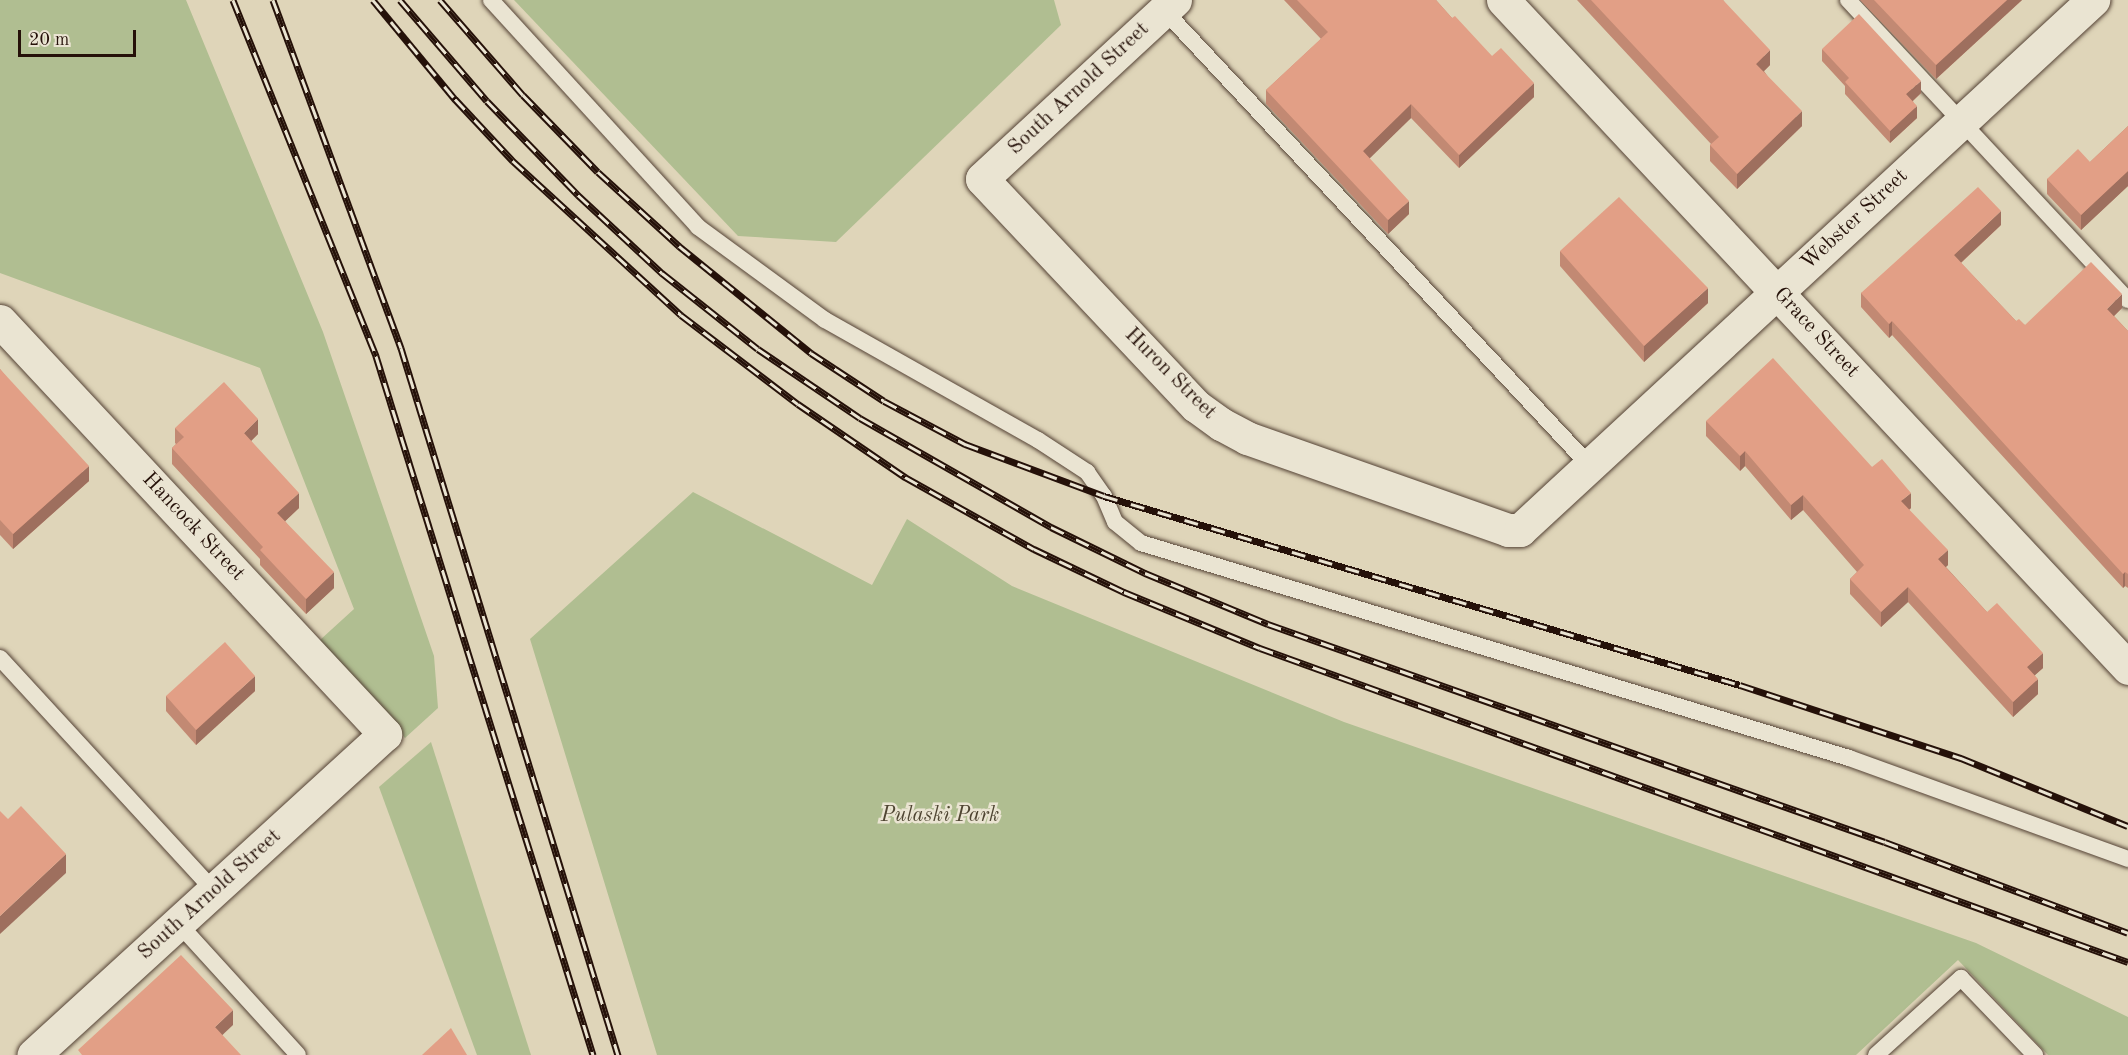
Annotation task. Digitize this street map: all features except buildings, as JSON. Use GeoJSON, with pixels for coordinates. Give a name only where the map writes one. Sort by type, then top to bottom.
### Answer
{"type":"FeatureCollection","features":[{"type":"Feature","properties":{"kind":"street","name":"Grace Street"},"geometry":{"type":"LineString","coordinates":[[1503,0],[1778,291],[2128,668]]}},
{"type":"Feature","properties":{"kind":"street","name":"Webster Street"},"geometry":{"type":"LineString","coordinates":[[1508,530],[1520,530],[1530,523],[2092,0]]}},
{"type":"Feature","properties":{"kind":"street","name":"South Arnold Street"},"geometry":{"type":"LineString","coordinates":[[982,179],[1164,4]]}},
{"type":"Feature","properties":{"kind":"street","name":"Huron Street"},"geometry":{"type":"LineString","coordinates":[[982,179],[1196,406],[1221,424],[1247,438],[1508,530]]}},
{"type":"Feature","properties":{"kind":"street","name":"Hancock Street"},"geometry":{"type":"LineString","coordinates":[[0,321],[385,734]]}},
{"type":"Feature","properties":{"kind":"street","name":"South Arnold Street"},"geometry":{"type":"LineString","coordinates":[[34,1055],[385,734]]}},
{"type":"Feature","properties":{"kind":"lane"},"geometry":{"type":"LineString","coordinates":[[491,0],[698,227],[825,320],[1087,472],[1104,496],[1114,522],[1141,543],[1849,758],[2128,859]]}},
{"type":"Feature","properties":{"kind":"lane"},"geometry":{"type":"LineString","coordinates":[[1848,0],[2128,300]]}},
{"type":"Feature","properties":{"kind":"lane"},"geometry":{"type":"LineString","coordinates":[[1164,4],[1590,466]]}},
{"type":"Feature","properties":{"kind":"lane"},"geometry":{"type":"LineString","coordinates":[[0,658],[214,891]]}},
{"type":"Feature","properties":{"kind":"lane"},"geometry":{"type":"LineString","coordinates":[[178,923],[298,1055]]}},
{"type":"Feature","properties":{"kind":"lane"},"geometry":{"type":"LineString","coordinates":[[1876,1055],[1961,978],[2035,1055]]}},
{"type":"Feature","properties":{"kind":"green space"},"geometry":{"type":"Polygon","coordinates":[[[0,0],[186,0],[323,332],[434,656],[438,708],[405,738],[320,640],[354,609],[260,368],[0,273],[0,0]]]}},
{"type":"Feature","properties":{"kind":"green space"},"geometry":{"type":"Polygon","coordinates":[[[514,0],[1054,0],[1061,25],[836,242],[738,236],[514,0]]]}},
{"type":"Feature","properties":{"kind":"green space","name":"Pulaski Park"},"geometry":{"type":"Polygon","coordinates":[[[693,492],[872,585],[907,519],[1012,586],[1344,722],[1976,943],[2128,1017],[2128,1055],[2048,1055],[1958,960],[1856,1055],[657,1055],[530,639],[693,492]]]}},
{"type":"Feature","properties":{"kind":"green space"},"geometry":{"type":"Polygon","coordinates":[[[431,742],[531,1055],[477,1055],[379,787],[431,742]]]}},
{"type":"Feature","properties":{"kind":"railway"},"geometry":{"type":"LineString","coordinates":[[233,0],[376,356],[593,1055]]}},
{"type":"Feature","properties":{"kind":"railway"},"geometry":{"type":"LineString","coordinates":[[273,0],[401,348],[618,1055]]}},
{"type":"Feature","properties":{"kind":"railway"},"geometry":{"type":"LineString","coordinates":[[373,0],[455,99],[513,161],[681,315],[798,404],[905,477],[1034,549],[1124,592],[1260,648],[2128,962]]}},
{"type":"Feature","properties":{"kind":"railway"},"geometry":{"type":"LineString","coordinates":[[400,0],[487,101],[578,195],[662,273],[758,349],[860,418],[1051,527],[1145,573],[1268,624],[1885,842],[2128,933]]}},
{"type":"Feature","properties":{"kind":"railway"},"geometry":{"type":"LineString","coordinates":[[440,0],[523,95],[598,172],[679,246],[811,353],[884,401],[965,444],[1104,496],[1740,685],[1961,758],[2128,826]]}}]}
